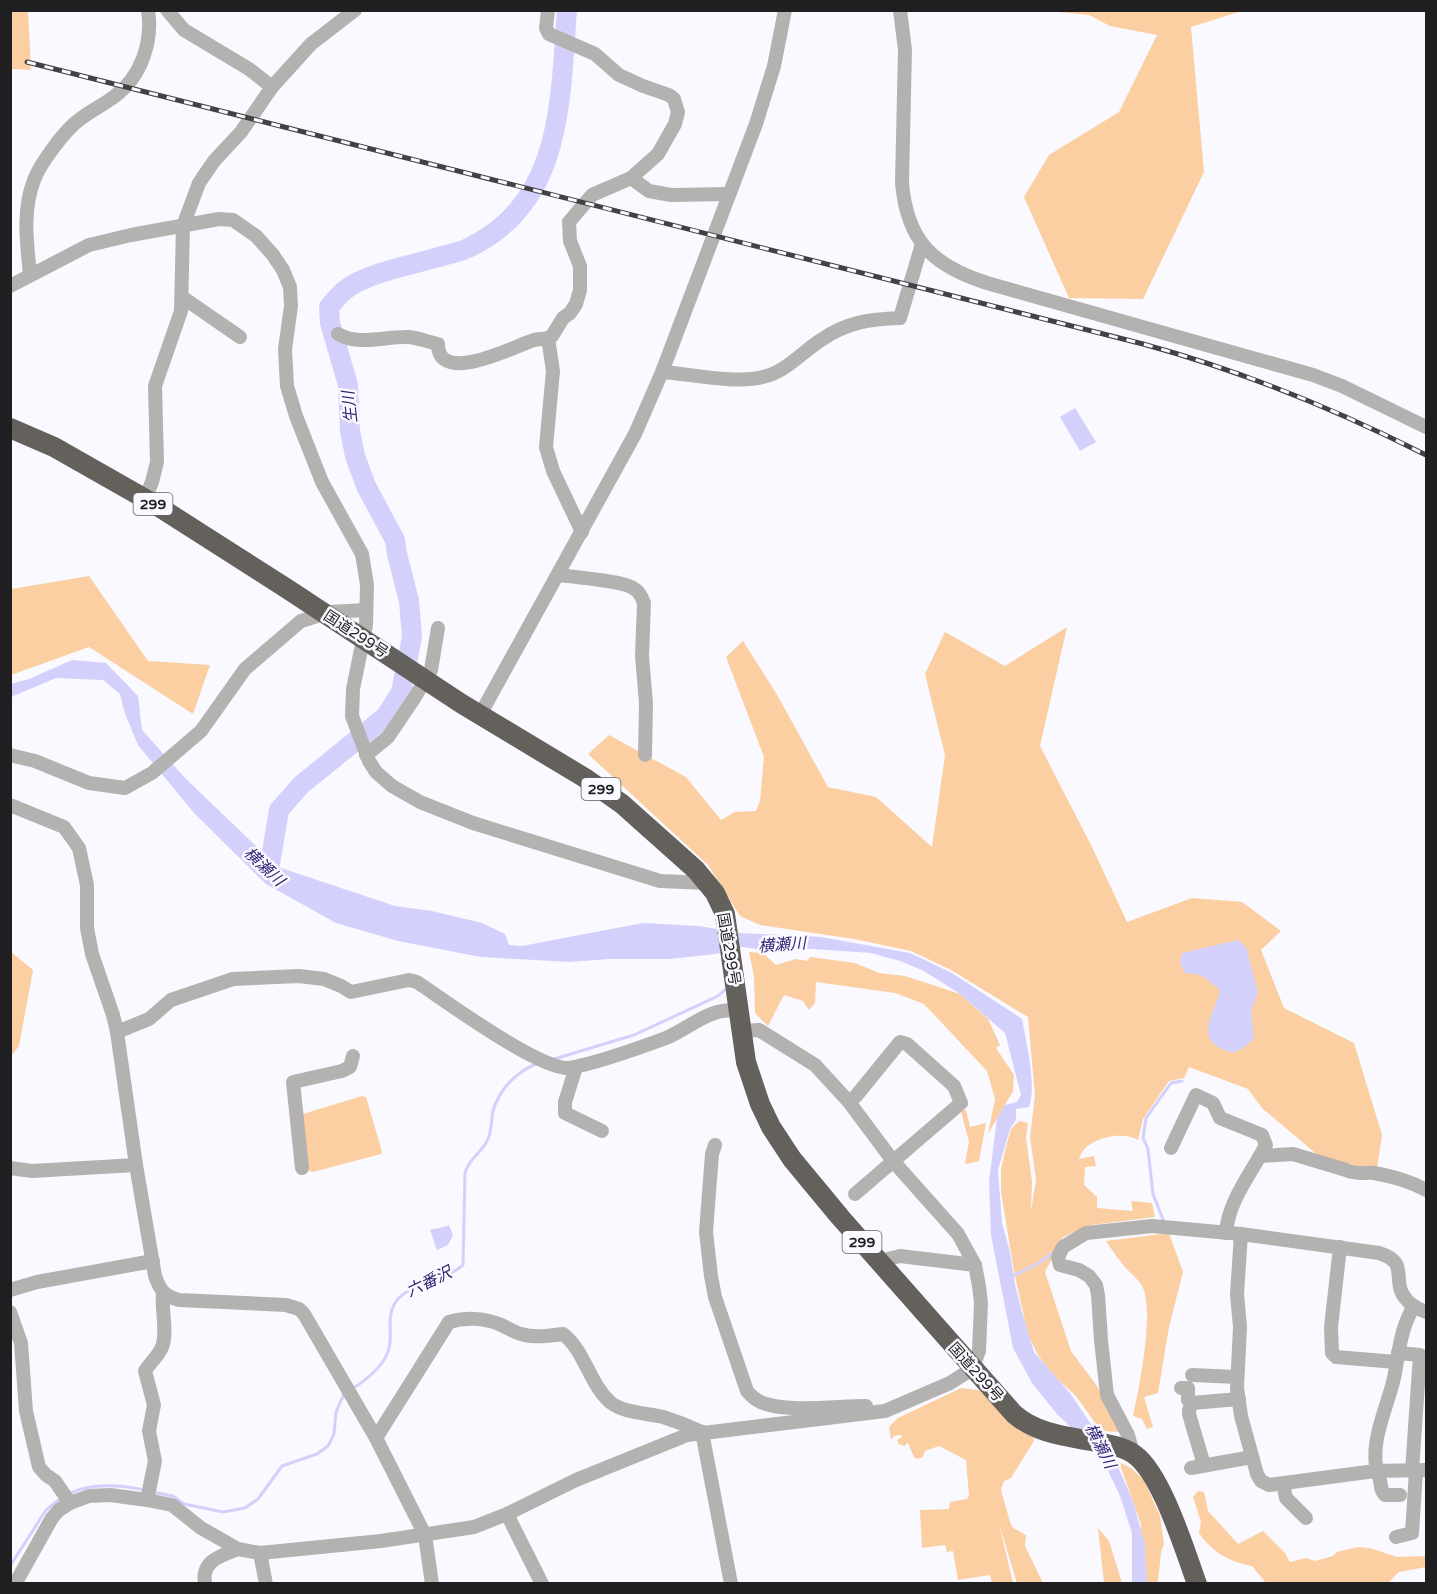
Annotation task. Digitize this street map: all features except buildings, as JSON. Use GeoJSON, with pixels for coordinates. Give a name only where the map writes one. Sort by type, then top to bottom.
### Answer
{"type":"FeatureCollection","features":[{"type":"Feature","properties":{"kind":"highway","name":"国道299号"},"geometry":{"type":"LineString","coordinates":[[12,429],[54,447],[145,499],[480,715],[585,778],[622,804],[682,857],[707,883],[720,903],[728,929],[741,1031],[752,1080],[760,1104],[778,1139],[806,1177],[972,1369],[1023,1422],[1062,1436],[1132,1452]]}},
{"type":"Feature","properties":{"kind":"highway"},"geometry":{"type":"LineString","coordinates":[[1132,1452],[1146,1467],[1160,1491],[1197,1584]]}},
{"type":"Feature","properties":{"kind":"street"},"geometry":{"type":"LineString","coordinates":[[30,275],[26,216],[33,181],[67,131],[117,95],[138,71],[145,52],[150,20],[148,10]]}},
{"type":"Feature","properties":{"kind":"street"},"geometry":{"type":"LineString","coordinates":[[167,10],[184,30],[249,69],[272,87]]}},
{"type":"Feature","properties":{"kind":"street"},"geometry":{"type":"LineString","coordinates":[[145,499],[157,462],[155,386],[181,310],[183,226],[199,183],[214,161],[241,132],[272,87],[311,44],[355,10]]}},
{"type":"Feature","properties":{"kind":"street"},"geometry":{"type":"LineString","coordinates":[[338,334],[348,340],[403,337],[420,339],[438,344],[438,350],[446,359],[461,362],[483,360],[534,340],[548,339],[576,304],[580,290],[580,266],[570,241],[569,222],[592,195],[631,178],[658,154],[675,124],[678,112],[677,105],[669,95],[619,75],[596,54],[554,38],[546,28],[548,10]]}},
{"type":"Feature","properties":{"kind":"street"},"geometry":{"type":"LineString","coordinates":[[480,715],[627,451],[662,372],[756,124],[774,66],[785,10]]}},
{"type":"Feature","properties":{"kind":"street"},"geometry":{"type":"LineString","coordinates":[[900,10],[905,50],[902,192],[908,217],[922,244],[948,267],[967,276],[1313,375],[1342,386],[1426,428]]}},
{"type":"Feature","properties":{"kind":"street"},"geometry":{"type":"LineString","coordinates":[[631,178],[649,191],[671,195],[729,194]]}},
{"type":"Feature","properties":{"kind":"street"},"geometry":{"type":"LineString","coordinates":[[10,286],[89,245],[131,235],[219,219],[233,220],[256,236],[273,255],[290,287],[291,306],[285,350],[287,386],[296,416],[322,482],[362,554],[367,585],[366,625],[353,689],[352,716],[376,772],[392,786],[420,802],[458,818],[660,881],[707,883]]}},
{"type":"Feature","properties":{"kind":"street"},"geometry":{"type":"LineString","coordinates":[[662,372],[744,380],[764,377],[782,369],[822,339],[839,330],[867,319],[900,318],[922,244]]}},
{"type":"Feature","properties":{"kind":"street"},"geometry":{"type":"LineString","coordinates":[[182,297],[240,337]]}},
{"type":"Feature","properties":{"kind":"street"},"geometry":{"type":"LineString","coordinates":[[548,339],[553,371],[546,447],[553,471],[582,532]]}},
{"type":"Feature","properties":{"kind":"street"},"geometry":{"type":"LineString","coordinates":[[559,575],[634,588],[642,596],[644,603],[642,656],[646,703],[645,755]]}},
{"type":"Feature","properties":{"kind":"street"},"geometry":{"type":"LineString","coordinates":[[10,755],[35,761],[89,783],[125,788],[152,773],[201,730],[245,669],[302,621],[330,612],[365,610]]}},
{"type":"Feature","properties":{"kind":"street"},"geometry":{"type":"LineString","coordinates":[[365,750],[388,737],[431,670],[438,628]]}},
{"type":"Feature","properties":{"kind":"street"},"geometry":{"type":"LineString","coordinates":[[10,805],[64,827],[79,848],[87,885],[89,937],[117,1032],[155,1276],[163,1293],[162,1314],[165,1337],[162,1349],[145,1371],[154,1404],[149,1431],[155,1461],[149,1493]]}},
{"type":"Feature","properties":{"kind":"street"},"geometry":{"type":"LineString","coordinates":[[117,1032],[148,1018],[171,1000],[233,979],[299,976],[324,979],[351,992],[409,980],[417,982],[532,1056],[564,1068],[576,1067],[666,1038],[708,1015],[737,1004]]}},
{"type":"Feature","properties":{"kind":"street"},"geometry":{"type":"LineString","coordinates":[[66,1498],[149,1493],[172,1505],[201,1528],[238,1549],[260,1553],[424,1535],[474,1527],[507,1514],[576,1480],[687,1435],[885,1411],[950,1383],[972,1369],[979,1351],[979,1286],[975,1265],[957,1234],[893,1161],[849,1102],[807,1059],[759,1030],[741,1031]]}},
{"type":"Feature","properties":{"kind":"street"},"geometry":{"type":"LineString","coordinates":[[849,1102],[900,1042],[907,1044],[954,1086],[962,1103],[855,1194]]}},
{"type":"Feature","properties":{"kind":"street"},"geometry":{"type":"LineString","coordinates":[[302,1168],[293,1082],[342,1071],[350,1066],[353,1056]]}},
{"type":"Feature","properties":{"kind":"street"},"geometry":{"type":"LineString","coordinates":[[576,1067],[564,1106],[565,1113],[602,1131]]}},
{"type":"Feature","properties":{"kind":"street"},"geometry":{"type":"LineString","coordinates":[[1172,1148],[1196,1095],[1213,1103],[1220,1118],[1262,1135],[1266,1145],[1236,1198],[1227,1221],[1226,1233]]}},
{"type":"Feature","properties":{"kind":"street"},"geometry":{"type":"LineString","coordinates":[[715,1145],[712,1154],[706,1232],[711,1276],[715,1297],[747,1391],[763,1404],[780,1408],[878,1406],[885,1411]]}},
{"type":"Feature","properties":{"kind":"street"},"geometry":{"type":"LineString","coordinates":[[1260,1156],[1293,1154],[1346,1170],[1352,1174],[1373,1173],[1426,1190]]}},
{"type":"Feature","properties":{"kind":"street"},"geometry":{"type":"LineString","coordinates":[[10,1168],[32,1171],[136,1165]]}},
{"type":"Feature","properties":{"kind":"street"},"geometry":{"type":"LineString","coordinates":[[1132,1452],[1128,1435],[1107,1395],[1098,1295],[1095,1285],[1089,1276],[1060,1265],[1058,1257],[1063,1247],[1086,1233],[1152,1226],[1241,1234],[1379,1252],[1392,1256],[1397,1263],[1402,1292],[1406,1300],[1420,1309],[1407,1319],[1377,1442],[1375,1471],[1380,1479],[1382,1492],[1384,1495],[1400,1495]]}},
{"type":"Feature","properties":{"kind":"street"},"geometry":{"type":"LineString","coordinates":[[1241,1234],[1237,1294],[1240,1327],[1237,1377],[1240,1416],[1261,1481],[1269,1485],[1375,1471],[1418,1471]]}},
{"type":"Feature","properties":{"kind":"street"},"geometry":{"type":"LineString","coordinates":[[1340,1247],[1330,1327],[1332,1353],[1336,1357],[1397,1358],[1420,1355],[1418,1471],[1412,1533],[1396,1537]]}},
{"type":"Feature","properties":{"kind":"street"},"geometry":{"type":"LineString","coordinates":[[881,1263],[900,1257],[975,1265]]}},
{"type":"Feature","properties":{"kind":"street"},"geometry":{"type":"LineString","coordinates":[[10,1290],[37,1282],[153,1261]]}},
{"type":"Feature","properties":{"kind":"street"},"geometry":{"type":"LineString","coordinates":[[163,1293],[179,1300],[286,1305],[298,1309],[308,1320],[349,1389],[424,1535],[432,1584]]}},
{"type":"Feature","properties":{"kind":"street"},"geometry":{"type":"LineString","coordinates":[[10,1312],[21,1343],[26,1411],[39,1467],[55,1481],[66,1498]]}},
{"type":"Feature","properties":{"kind":"street"},"geometry":{"type":"LineString","coordinates":[[376,1438],[449,1322],[459,1319],[478,1319],[531,1336],[562,1334],[572,1341],[601,1392],[612,1404],[663,1417],[702,1432]]}},
{"type":"Feature","properties":{"kind":"street"},"geometry":{"type":"LineString","coordinates":[[1192,1375],[1237,1377]]}},
{"type":"Feature","properties":{"kind":"street"},"geometry":{"type":"LineString","coordinates":[[1181,1388],[1188,1388],[1188,1400],[1192,1403],[1239,1399]]}},
{"type":"Feature","properties":{"kind":"street"},"geometry":{"type":"LineString","coordinates":[[1192,1403],[1189,1414],[1197,1467],[1252,1456]]}},
{"type":"Feature","properties":{"kind":"street"},"geometry":{"type":"LineString","coordinates":[[702,1432],[731,1584]]}},
{"type":"Feature","properties":{"kind":"street"},"geometry":{"type":"LineString","coordinates":[[1282,1484],[1286,1498],[1305,1518]]}},
{"type":"Feature","properties":{"kind":"street"},"geometry":{"type":"LineString","coordinates":[[15,1584],[52,1518],[66,1498]]}},
{"type":"Feature","properties":{"kind":"street"},"geometry":{"type":"LineString","coordinates":[[507,1514],[543,1584]]}},
{"type":"Feature","properties":{"kind":"street"},"geometry":{"type":"LineString","coordinates":[[205,1584],[207,1565],[217,1557],[238,1549]]}},
{"type":"Feature","properties":{"kind":"street"},"geometry":{"type":"LineString","coordinates":[[260,1553],[266,1584]]}},
{"type":"Feature","properties":{"kind":"shaded area"},"geometry":{"type":"Polygon","coordinates":[[[11,10],[28,11],[31,70],[11,69],[11,10]]]}},
{"type":"Feature","properties":{"kind":"shaded area"},"geometry":{"type":"Polygon","coordinates":[[[1048,11],[1242,11],[1191,27],[1204,172],[1143,299],[1069,298],[1024,197],[1049,155],[1119,112],[1157,35],[1110,26],[1089,15],[1048,11]]]}},
{"type":"Feature","properties":{"kind":"shaded area"},"geometry":{"type":"Polygon","coordinates":[[[89,576],[148,661],[210,665],[193,714],[89,647],[11,675],[11,589],[89,576]]]}},
{"type":"Feature","properties":{"kind":"shaded area"},"geometry":{"type":"Polygon","coordinates":[[[1067,627],[1040,746],[1092,847],[1127,922],[1192,898],[1242,902],[1281,931],[1261,950],[1284,1008],[1354,1043],[1382,1135],[1377,1169],[1327,1163],[1262,1108],[1248,1089],[1189,1067],[1184,1078],[1169,1081],[1143,1119],[1138,1140],[1126,1136],[1111,1136],[1097,1140],[1081,1153],[1079,1159],[1094,1156],[1096,1166],[1085,1167],[1084,1185],[1097,1197],[1097,1208],[1133,1211],[1131,1201],[1152,1203],[1155,1217],[1091,1225],[1063,1237],[1045,1272],[1071,1351],[1097,1386],[1119,1432],[1101,1431],[1076,1396],[1051,1373],[1038,1355],[1028,1335],[1014,1271],[1001,1192],[1001,1169],[1011,1129],[1019,1121],[1028,1123],[1026,1137],[1032,1182],[1031,1211],[1036,1180],[1030,1137],[1035,1095],[1028,1017],[951,970],[911,951],[854,939],[760,925],[740,916],[708,865],[588,754],[609,735],[686,777],[721,820],[735,812],[756,811],[760,801],[764,757],[726,657],[743,641],[776,693],[828,787],[876,797],[932,847],[945,755],[925,674],[945,632],[1005,666],[1067,627]]]}},
{"type":"Feature","properties":{"kind":"shaded area"},"geometry":{"type":"Polygon","coordinates":[[[11,952],[33,970],[19,1046],[11,1056],[11,952]]]}},
{"type":"Feature","properties":{"kind":"shaded area"},"geometry":{"type":"Polygon","coordinates":[[[749,952],[763,953],[776,965],[796,959],[807,961],[810,957],[855,963],[879,973],[905,976],[960,994],[988,1019],[1000,1045],[996,1048],[1014,1075],[1013,1091],[988,1134],[995,1099],[987,1071],[924,1004],[895,993],[816,982],[815,1003],[809,1010],[803,1001],[784,995],[768,1026],[755,1013],[754,977],[749,952]]]}},
{"type":"Feature","properties":{"kind":"shaded area"},"geometry":{"type":"Polygon","coordinates":[[[362,1096],[366,1097],[381,1154],[313,1172],[309,1171],[301,1118],[303,1114],[362,1096]]]}},
{"type":"Feature","properties":{"kind":"shaded area"},"geometry":{"type":"Polygon","coordinates":[[[966,1110],[970,1127],[986,1123],[979,1161],[967,1164],[965,1163],[969,1142],[961,1111],[966,1110]]]}},
{"type":"Feature","properties":{"kind":"shaded area"},"geometry":{"type":"Polygon","coordinates":[[[1169,1233],[1183,1272],[1169,1327],[1158,1393],[1144,1397],[1153,1427],[1147,1429],[1142,1419],[1133,1416],[1147,1329],[1145,1295],[1141,1284],[1122,1264],[1106,1241],[1169,1233]]]}},
{"type":"Feature","properties":{"kind":"shaded area"},"geometry":{"type":"Polygon","coordinates":[[[961,1388],[979,1390],[1020,1431],[1033,1437],[1034,1441],[1011,1478],[1004,1481],[1001,1490],[1010,1522],[1013,1528],[1026,1535],[1025,1546],[1043,1583],[1017,1583],[999,1524],[1013,1583],[992,1583],[990,1575],[958,1580],[953,1551],[947,1552],[945,1545],[922,1548],[920,1510],[949,1509],[950,1502],[967,1499],[969,1496],[966,1460],[939,1446],[925,1451],[923,1457],[917,1459],[908,1443],[904,1446],[899,1444],[897,1440],[902,1437],[901,1435],[894,1436],[891,1440],[889,1427],[898,1418],[961,1388]]]}},
{"type":"Feature","properties":{"kind":"shaded area"},"geometry":{"type":"Polygon","coordinates":[[[1119,1462],[1131,1468],[1144,1480],[1160,1516],[1164,1544],[1158,1583],[1142,1583],[1141,1524],[1119,1462]]]}},
{"type":"Feature","properties":{"kind":"shaded area"},"geometry":{"type":"Polygon","coordinates":[[[1198,1491],[1204,1492],[1208,1511],[1238,1544],[1263,1531],[1285,1553],[1290,1562],[1306,1558],[1315,1561],[1358,1547],[1370,1548],[1397,1557],[1426,1556],[1426,1567],[1399,1572],[1388,1583],[1266,1583],[1252,1566],[1222,1555],[1199,1533],[1201,1522],[1193,1497],[1198,1491]]]}},
{"type":"Feature","properties":{"kind":"shaded area"},"geometry":{"type":"Polygon","coordinates":[[[1098,1528],[1109,1541],[1122,1583],[1104,1583],[1098,1528]]]}},
{"type":"Feature","properties":{"kind":"water"},"geometry":{"type":"Polygon","coordinates":[[[1075,408],[1096,442],[1080,451],[1060,417],[1075,408]]]}},
{"type":"Feature","properties":{"kind":"water","name":"横瀬川"},"geometry":{"type":"Polygon","coordinates":[[[72,660],[106,663],[138,696],[142,730],[186,779],[278,867],[395,906],[432,911],[482,923],[505,934],[509,945],[522,946],[643,923],[699,926],[741,933],[821,937],[910,953],[952,973],[1022,1019],[1030,1063],[1031,1098],[1029,1107],[1016,1109],[1016,1120],[1010,1129],[998,1170],[1002,1223],[1015,1284],[1034,1352],[1070,1393],[1115,1460],[1133,1501],[1145,1545],[1147,1583],[1132,1583],[1132,1533],[1120,1496],[1101,1456],[1057,1414],[1032,1383],[1013,1348],[991,1235],[989,1181],[997,1118],[1005,1105],[1017,1102],[1021,1095],[1005,1033],[960,994],[924,971],[871,953],[799,948],[769,951],[743,947],[716,954],[669,959],[569,962],[481,957],[398,941],[336,923],[266,884],[194,813],[138,745],[125,714],[120,694],[103,680],[56,678],[11,697],[11,684],[29,679],[72,660]]]}},
{"type":"Feature","properties":{"kind":"water"},"geometry":{"type":"Polygon","coordinates":[[[1238,940],[1246,947],[1258,992],[1251,1012],[1254,1038],[1245,1047],[1233,1053],[1215,1045],[1208,1033],[1210,1018],[1220,990],[1201,975],[1185,973],[1180,963],[1182,953],[1238,940]]]}},
{"type":"Feature","properties":{"kind":"water"},"geometry":{"type":"Polygon","coordinates":[[[449,1225],[453,1235],[448,1245],[437,1250],[430,1230],[449,1225]]]}},
{"type":"Feature","properties":{"kind":"waterway","name":"生川"},"geometry":{"type":"LineString","coordinates":[[269,870],[279,810],[301,785],[386,716],[401,692],[412,637],[409,601],[395,540],[366,486],[355,456],[350,431],[348,385],[330,323],[329,307],[345,290],[365,279],[466,249],[498,230],[522,206],[539,178],[558,114],[567,10]]}},
{"type":"Feature","properties":{"kind":"waterway","name":"六番沢"},"geometry":{"type":"LineString","coordinates":[[554,1059],[634,1035],[718,996],[727,988]]}},
{"type":"Feature","properties":{"kind":"waterway","name":"六番沢"},"geometry":{"type":"LineString","coordinates":[[352,1389],[384,1361],[390,1343],[392,1308],[401,1296],[463,1265],[465,1173],[469,1163],[488,1139],[493,1111],[499,1096],[515,1077],[536,1064]]}},
{"type":"Feature","properties":{"kind":"waterway"},"geometry":{"type":"LineString","coordinates":[[1164,1222],[1153,1194],[1148,1149],[1143,1138],[1146,1118],[1171,1083],[1182,1081]]}},
{"type":"Feature","properties":{"kind":"waterway"},"geometry":{"type":"LineString","coordinates":[[1011,1277],[1039,1263],[1054,1252]]}},
{"type":"Feature","properties":{"kind":"waterway","name":"六番沢"},"geometry":{"type":"LineString","coordinates":[[152,1492],[173,1496],[184,1504],[223,1512],[245,1508],[258,1499],[282,1466],[317,1454],[328,1446],[334,1434],[336,1412],[344,1394]]}},
{"type":"Feature","properties":{"kind":"waterway","name":"六番沢"},"geometry":{"type":"LineString","coordinates":[[69,1494],[97,1486],[145,1490]]}},
{"type":"Feature","properties":{"kind":"waterway","name":"六番沢"},"geometry":{"type":"LineString","coordinates":[[10,1566],[46,1510],[61,1498]]}},
{"type":"Feature","properties":{"kind":"railway"},"geometry":{"type":"LineString","coordinates":[[27,62],[1143,344],[1216,366],[1288,392],[1426,455]]}}]}
